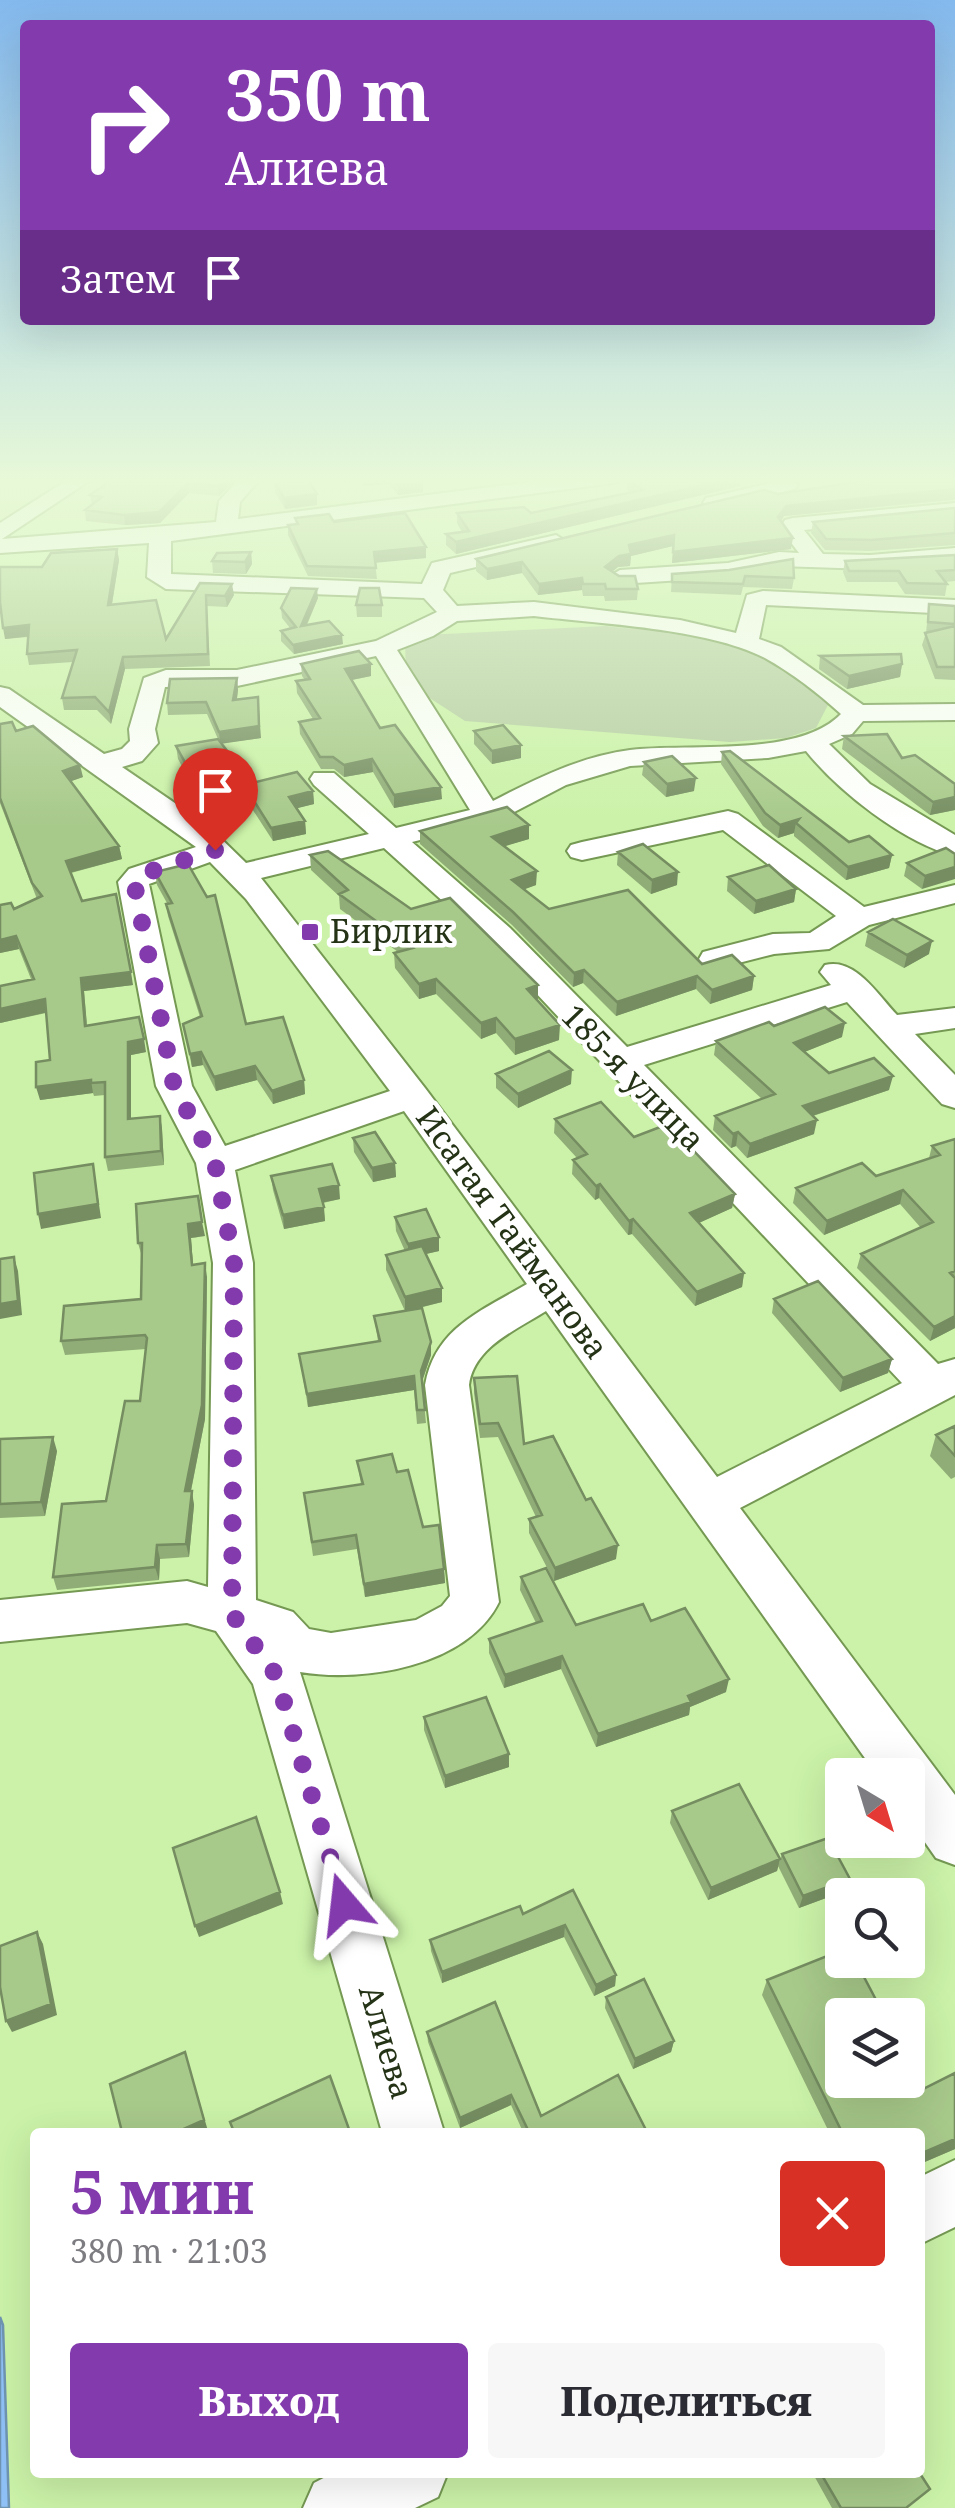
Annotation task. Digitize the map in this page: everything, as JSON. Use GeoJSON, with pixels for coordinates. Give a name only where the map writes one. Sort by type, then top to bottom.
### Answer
{"type":"FeatureCollection","features":[{"type":"Feature","properties":{"kind":"street"},"geometry":{"type":"LineString","coordinates":[[433,594],[451,614]]}},
{"type":"Feature","properties":{"kind":"street"},"geometry":{"type":"LineString","coordinates":[[746,643],[754,600],[763,598],[955,607]]}},
{"type":"Feature","properties":{"kind":"street"},"geometry":{"type":"LineString","coordinates":[[101,764],[132,754],[144,743],[142,729],[153,682],[166,678],[237,678],[383,647],[424,631],[451,614],[534,609],[680,628],[746,643],[772,652],[828,688],[856,714]]}},
{"type":"Feature","properties":{"kind":"street"},"geometry":{"type":"LineString","coordinates":[[383,647],[487,815]]}},
{"type":"Feature","properties":{"kind":"street","name":"Исатая Тайманова"},"geometry":{"type":"LineString","coordinates":[[0,695],[196,831],[256,892],[412,1096],[955,1840]]}},
{"type":"Feature","properties":{"kind":"street"},"geometry":{"type":"LineString","coordinates":[[232,1614],[234,1263],[215,1163],[174,1086],[134,882],[140,875],[390,841],[487,815],[556,779],[628,758],[768,750],[814,742],[842,728],[856,714],[955,712]]}},
{"type":"Feature","properties":{"kind":"street"},"geometry":{"type":"LineString","coordinates":[[814,742],[836,773],[867,798],[955,847]]}},
{"type":"Feature","properties":{"kind":"street","name":"185-я улица"},"geometry":{"type":"LineString","coordinates":[[324,779],[499,935],[617,1062],[944,1381]]}},
{"type":"Feature","properties":{"kind":"street"},"geometry":{"type":"LineString","coordinates":[[582,851],[728,820],[858,918]]}},
{"type":"Feature","properties":{"kind":"street"},"geometry":{"type":"LineString","coordinates":[[715,959],[773,944],[818,942],[831,930],[858,918],[955,894]]}},
{"type":"Feature","properties":{"kind":"street"},"geometry":{"type":"LineString","coordinates":[[818,942],[828,962],[955,1096]]}},
{"type":"Feature","properties":{"kind":"street"},"geometry":{"type":"LineString","coordinates":[[617,1062],[854,989]]}},
{"type":"Feature","properties":{"kind":"street"},"geometry":{"type":"LineString","coordinates":[[888,1027],[955,1018]]}},
{"type":"Feature","properties":{"kind":"street"},"geometry":{"type":"LineString","coordinates":[[215,1163],[412,1096]]}},
{"type":"Feature","properties":{"kind":"street"},"geometry":{"type":"LineString","coordinates":[[0,1621],[188,1602],[276,1627],[295,1649],[331,1655],[424,1640],[460,1621],[475,1602],[446,1386],[450,1359],[483,1330],[552,1288]]}},
{"type":"Feature","properties":{"kind":"street"},"geometry":{"type":"LineString","coordinates":[[709,1503],[944,1381]]}},
{"type":"Feature","properties":{"kind":"street","name":"Алиева"},"geometry":{"type":"LineString","coordinates":[[232,1614],[276,1675],[412,2128]]}},
{"type":"Feature","properties":{"kind":"street"},"geometry":{"type":"LineString","coordinates":[[925,2209],[955,2192]]}},
{"type":"Feature","properties":{"kind":"street"},"geometry":{"type":"LineString","coordinates":[[339,2508],[401,2478]]}},
{"type":"Feature","properties":{"kind":"green space"},"geometry":{"type":"Polygon","coordinates":[[[606,626],[689,634],[738,645],[773,661],[828,695],[829,703],[816,728],[786,738],[730,742],[465,721],[422,693],[406,670],[405,643],[425,635],[606,626]]]}},
{"type":"Feature","properties":{"kind":"water"},"geometry":{"type":"Polygon","coordinates":[[[0,2317],[3,2325],[9,2508],[0,2508],[0,2317]]]}},
{"type":"Feature","properties":{"kind":"building"},"geometry":{"type":"Polygon","coordinates":[[[0,594],[110,594],[108,605],[156,600],[166,639],[193,594],[226,594],[206,595],[208,654],[123,657],[109,712],[95,697],[62,698],[77,650],[27,654],[29,625],[3,628],[0,594]]]}},
{"type":"Feature","properties":{"kind":"building"},"geometry":{"type":"Polygon","coordinates":[[[288,594],[315,594],[301,626],[329,621],[342,635],[293,645],[281,631],[296,627],[281,608],[288,594]]]}},
{"type":"Feature","properties":{"kind":"building"},"geometry":{"type":"Polygon","coordinates":[[[359,594],[380,594],[382,605],[356,605],[359,594]]]}},
{"type":"Feature","properties":{"kind":"building"},"geometry":{"type":"Polygon","coordinates":[[[929,604],[955,606],[955,624],[928,622],[929,604]]]}},
{"type":"Feature","properties":{"kind":"building"},"geometry":{"type":"Polygon","coordinates":[[[955,626],[955,667],[937,667],[925,633],[955,626]]]}},
{"type":"Feature","properties":{"kind":"building"},"geometry":{"type":"Polygon","coordinates":[[[359,651],[371,664],[345,669],[380,728],[395,725],[441,787],[394,795],[372,759],[344,765],[333,757],[320,757],[299,722],[320,718],[296,681],[310,679],[301,664],[359,651]]]}},
{"type":"Feature","properties":{"kind":"building"},"geometry":{"type":"Polygon","coordinates":[[[901,654],[902,664],[849,676],[820,656],[901,654]]]}},
{"type":"Feature","properties":{"kind":"building"},"geometry":{"type":"Polygon","coordinates":[[[237,678],[233,700],[258,697],[259,726],[219,732],[206,702],[167,703],[170,679],[237,678]]]}},
{"type":"Feature","properties":{"kind":"building"},"geometry":{"type":"Polygon","coordinates":[[[12,722],[16,731],[33,726],[80,765],[63,771],[119,846],[66,861],[82,901],[116,894],[131,972],[81,978],[85,1026],[139,1017],[144,1039],[128,1042],[128,1119],[160,1116],[161,1151],[105,1157],[105,1082],[91,1080],[36,1087],[36,1062],[50,1060],[45,999],[0,1009],[0,986],[34,979],[16,936],[0,940],[0,905],[11,903],[14,909],[42,896],[32,883],[0,798],[0,724],[12,722]]]}},
{"type":"Feature","properties":{"kind":"building"},"geometry":{"type":"Polygon","coordinates":[[[503,725],[521,745],[492,751],[474,731],[503,725]]]}},
{"type":"Feature","properties":{"kind":"building"},"geometry":{"type":"Polygon","coordinates":[[[887,734],[902,758],[915,755],[955,784],[955,797],[933,802],[844,736],[887,734]]]}},
{"type":"Feature","properties":{"kind":"building"},"geometry":{"type":"Polygon","coordinates":[[[218,739],[252,783],[297,772],[313,791],[289,797],[305,821],[271,828],[244,785],[214,792],[195,765],[187,766],[176,746],[218,739]]]}},
{"type":"Feature","properties":{"kind":"building"},"geometry":{"type":"Polygon","coordinates":[[[730,751],[849,842],[869,836],[892,855],[848,867],[796,823],[799,819],[780,825],[765,813],[722,752],[730,751]]]}},
{"type":"Feature","properties":{"kind":"building"},"geometry":{"type":"Polygon","coordinates":[[[672,756],[696,778],[667,784],[644,762],[672,756]]]}},
{"type":"Feature","properties":{"kind":"building"},"geometry":{"type":"Polygon","coordinates":[[[507,807],[529,825],[492,837],[537,871],[512,880],[549,909],[628,890],[702,964],[732,955],[754,976],[712,990],[697,976],[617,1002],[584,970],[574,973],[513,912],[420,831],[507,807]]]}},
{"type":"Feature","properties":{"kind":"building"},"geometry":{"type":"Polygon","coordinates":[[[643,844],[678,872],[652,880],[618,852],[643,844]]]}},
{"type":"Feature","properties":{"kind":"building"},"geometry":{"type":"Polygon","coordinates":[[[946,848],[955,854],[955,867],[925,876],[907,863],[946,848]]]}},
{"type":"Feature","properties":{"kind":"building"},"geometry":{"type":"Polygon","coordinates":[[[328,851],[411,909],[450,898],[538,985],[527,989],[560,1025],[515,1039],[496,1018],[481,1023],[436,979],[419,984],[394,953],[413,948],[339,894],[348,890],[310,855],[328,851]]]}},
{"type":"Feature","properties":{"kind":"building"},"geometry":{"type":"Polygon","coordinates":[[[188,864],[207,897],[215,895],[246,1024],[283,1017],[304,1080],[272,1091],[255,1066],[214,1077],[201,1052],[190,1054],[183,1024],[202,1016],[166,904],[172,903],[155,872],[188,864]]]}},
{"type":"Feature","properties":{"kind":"building"},"geometry":{"type":"Polygon","coordinates":[[[769,865],[796,889],[756,901],[728,877],[769,865]]]}},
{"type":"Feature","properties":{"kind":"building"},"geometry":{"type":"Polygon","coordinates":[[[893,919],[932,941],[907,955],[868,932],[893,919]]]}},
{"type":"Feature","properties":{"kind":"building"},"geometry":{"type":"Polygon","coordinates":[[[825,1007],[845,1023],[794,1043],[829,1073],[874,1058],[893,1076],[803,1106],[817,1120],[750,1144],[738,1132],[733,1134],[715,1116],[775,1094],[716,1041],[825,1007]]]}},
{"type":"Feature","properties":{"kind":"building"},"geometry":{"type":"Polygon","coordinates":[[[549,1051],[572,1070],[518,1094],[496,1074],[549,1051]]]}},
{"type":"Feature","properties":{"kind":"building"},"geometry":{"type":"Polygon","coordinates":[[[601,1102],[634,1137],[668,1124],[735,1194],[690,1213],[744,1273],[697,1292],[633,1219],[629,1221],[600,1184],[596,1186],[573,1160],[587,1154],[555,1119],[601,1102]]]}},
{"type":"Feature","properties":{"kind":"building"},"geometry":{"type":"Polygon","coordinates":[[[375,1132],[395,1163],[372,1168],[353,1138],[375,1132]]]}},
{"type":"Feature","properties":{"kind":"building"},"geometry":{"type":"Polygon","coordinates":[[[955,1139],[955,1271],[950,1273],[955,1278],[955,1316],[934,1327],[861,1254],[933,1222],[903,1190],[827,1221],[796,1188],[862,1163],[876,1176],[940,1155],[932,1146],[955,1139]]]}},
{"type":"Feature","properties":{"kind":"building"},"geometry":{"type":"Polygon","coordinates":[[[93,1164],[98,1204],[38,1214],[34,1173],[93,1164]]]}},
{"type":"Feature","properties":{"kind":"building"},"geometry":{"type":"Polygon","coordinates":[[[332,1164],[339,1185],[319,1189],[324,1207],[283,1215],[271,1176],[332,1164]]]}},
{"type":"Feature","properties":{"kind":"building"},"geometry":{"type":"Polygon","coordinates":[[[198,1196],[202,1222],[188,1224],[192,1265],[205,1263],[202,1405],[185,1491],[192,1491],[186,1544],[157,1545],[155,1567],[53,1577],[62,1504],[106,1501],[125,1401],[140,1401],[147,1338],[145,1335],[61,1341],[64,1306],[141,1299],[142,1243],[138,1243],[136,1204],[198,1196]]]}},
{"type":"Feature","properties":{"kind":"building"},"geometry":{"type":"Polygon","coordinates":[[[426,1209],[439,1237],[408,1244],[395,1217],[426,1209]]]}},
{"type":"Feature","properties":{"kind":"building"},"geometry":{"type":"Polygon","coordinates":[[[422,1246],[442,1288],[405,1297],[386,1255],[422,1246]]]}},
{"type":"Feature","properties":{"kind":"building"},"geometry":{"type":"Polygon","coordinates":[[[14,1257],[18,1301],[0,1304],[0,1259],[14,1257]]]}},
{"type":"Feature","properties":{"kind":"building"},"geometry":{"type":"Polygon","coordinates":[[[818,1281],[892,1359],[843,1378],[774,1299],[818,1281]]]}},
{"type":"Feature","properties":{"kind":"building"},"geometry":{"type":"Polygon","coordinates":[[[422,1308],[431,1342],[421,1371],[425,1410],[417,1410],[414,1376],[307,1394],[299,1354],[380,1341],[374,1316],[422,1308]]]}},
{"type":"Feature","properties":{"kind":"building"},"geometry":{"type":"Polygon","coordinates":[[[517,1376],[524,1444],[553,1436],[586,1500],[591,1498],[618,1545],[555,1568],[529,1519],[542,1515],[498,1423],[480,1424],[474,1378],[517,1376]]]}},
{"type":"Feature","properties":{"kind":"building"},"geometry":{"type":"Polygon","coordinates":[[[955,1426],[955,1456],[936,1435],[955,1426]]]}},
{"type":"Feature","properties":{"kind":"building"},"geometry":{"type":"Polygon","coordinates":[[[53,1437],[41,1502],[0,1504],[0,1439],[53,1437]]]}},
{"type":"Feature","properties":{"kind":"building"},"geometry":{"type":"Polygon","coordinates":[[[392,1454],[397,1472],[408,1470],[423,1527],[439,1525],[444,1569],[364,1584],[356,1535],[312,1542],[304,1493],[363,1484],[357,1461],[392,1454]]]}},
{"type":"Feature","properties":{"kind":"building"},"geometry":{"type":"Polygon","coordinates":[[[546,1568],[576,1625],[643,1604],[651,1621],[685,1608],[729,1679],[688,1696],[691,1702],[598,1734],[562,1656],[505,1675],[489,1639],[542,1621],[521,1577],[546,1568]]]}},
{"type":"Feature","properties":{"kind":"building"},"geometry":{"type":"Polygon","coordinates":[[[486,1697],[509,1754],[445,1776],[424,1717],[486,1697]]]}},
{"type":"Feature","properties":{"kind":"building"},"geometry":{"type":"Polygon","coordinates":[[[739,1784],[780,1859],[711,1888],[672,1811],[739,1784]]]}},
{"type":"Feature","properties":{"kind":"building"},"geometry":{"type":"Polygon","coordinates":[[[256,1817],[280,1892],[195,1926],[173,1848],[256,1817]]]}},
{"type":"Feature","properties":{"kind":"building"},"geometry":{"type":"Polygon","coordinates":[[[825,1839],[825,1858],[839,1858],[849,1878],[825,1878],[825,1888],[803,1896],[782,1854],[825,1839]]]}},
{"type":"Feature","properties":{"kind":"building"},"geometry":{"type":"Polygon","coordinates":[[[573,1890],[616,1975],[596,1985],[565,1925],[442,1972],[430,1940],[520,1906],[523,1914],[573,1890]]]}},
{"type":"Feature","properties":{"kind":"building"},"geometry":{"type":"Polygon","coordinates":[[[37,1932],[51,2004],[6,2021],[0,1987],[0,1946],[37,1932]]]}},
{"type":"Feature","properties":{"kind":"building"},"geometry":{"type":"Polygon","coordinates":[[[825,1957],[825,1978],[864,1978],[875,1998],[825,1998],[825,2098],[767,1980],[825,1957]]]}},
{"type":"Feature","properties":{"kind":"building"},"geometry":{"type":"Polygon","coordinates":[[[644,1979],[674,2041],[635,2059],[606,1997],[644,1979]]]}},
{"type":"Feature","properties":{"kind":"building"},"geometry":{"type":"Polygon","coordinates":[[[495,2002],[541,2116],[618,2075],[645,2128],[527,2128],[511,2095],[460,2118],[427,2032],[495,2002]]]}},
{"type":"Feature","properties":{"kind":"building"},"geometry":{"type":"Polygon","coordinates":[[[185,2052],[204,2120],[186,2128],[121,2128],[110,2084],[185,2052]]]}},
{"type":"Feature","properties":{"kind":"building"},"geometry":{"type":"Polygon","coordinates":[[[955,2073],[955,2139],[925,2152],[925,2128],[840,2128],[825,2098],[925,2098],[925,2088],[955,2073]]]}},
{"type":"Feature","properties":{"kind":"building"},"geometry":{"type":"Polygon","coordinates":[[[330,2076],[349,2128],[232,2128],[230,2122],[330,2076]]]}},
{"type":"Feature","properties":{"kind":"building"},"geometry":{"type":"Polygon","coordinates":[[[824,2478],[923,2478],[930,2489],[906,2508],[841,2508],[824,2478]]]}},
{"type":"Feature","properties":{"kind":"place","name":"Бирлик"},"geometry":{"type":"Point","coordinates":[310,932]}},
{"type":"Feature","properties":{"kind":"route"},"geometry":{"type":"LineString","coordinates":[[215,850],[157,868],[134,882],[174,1086],[215,1163],[234,1263],[232,1614],[276,1675],[344,1904]]}}]}
